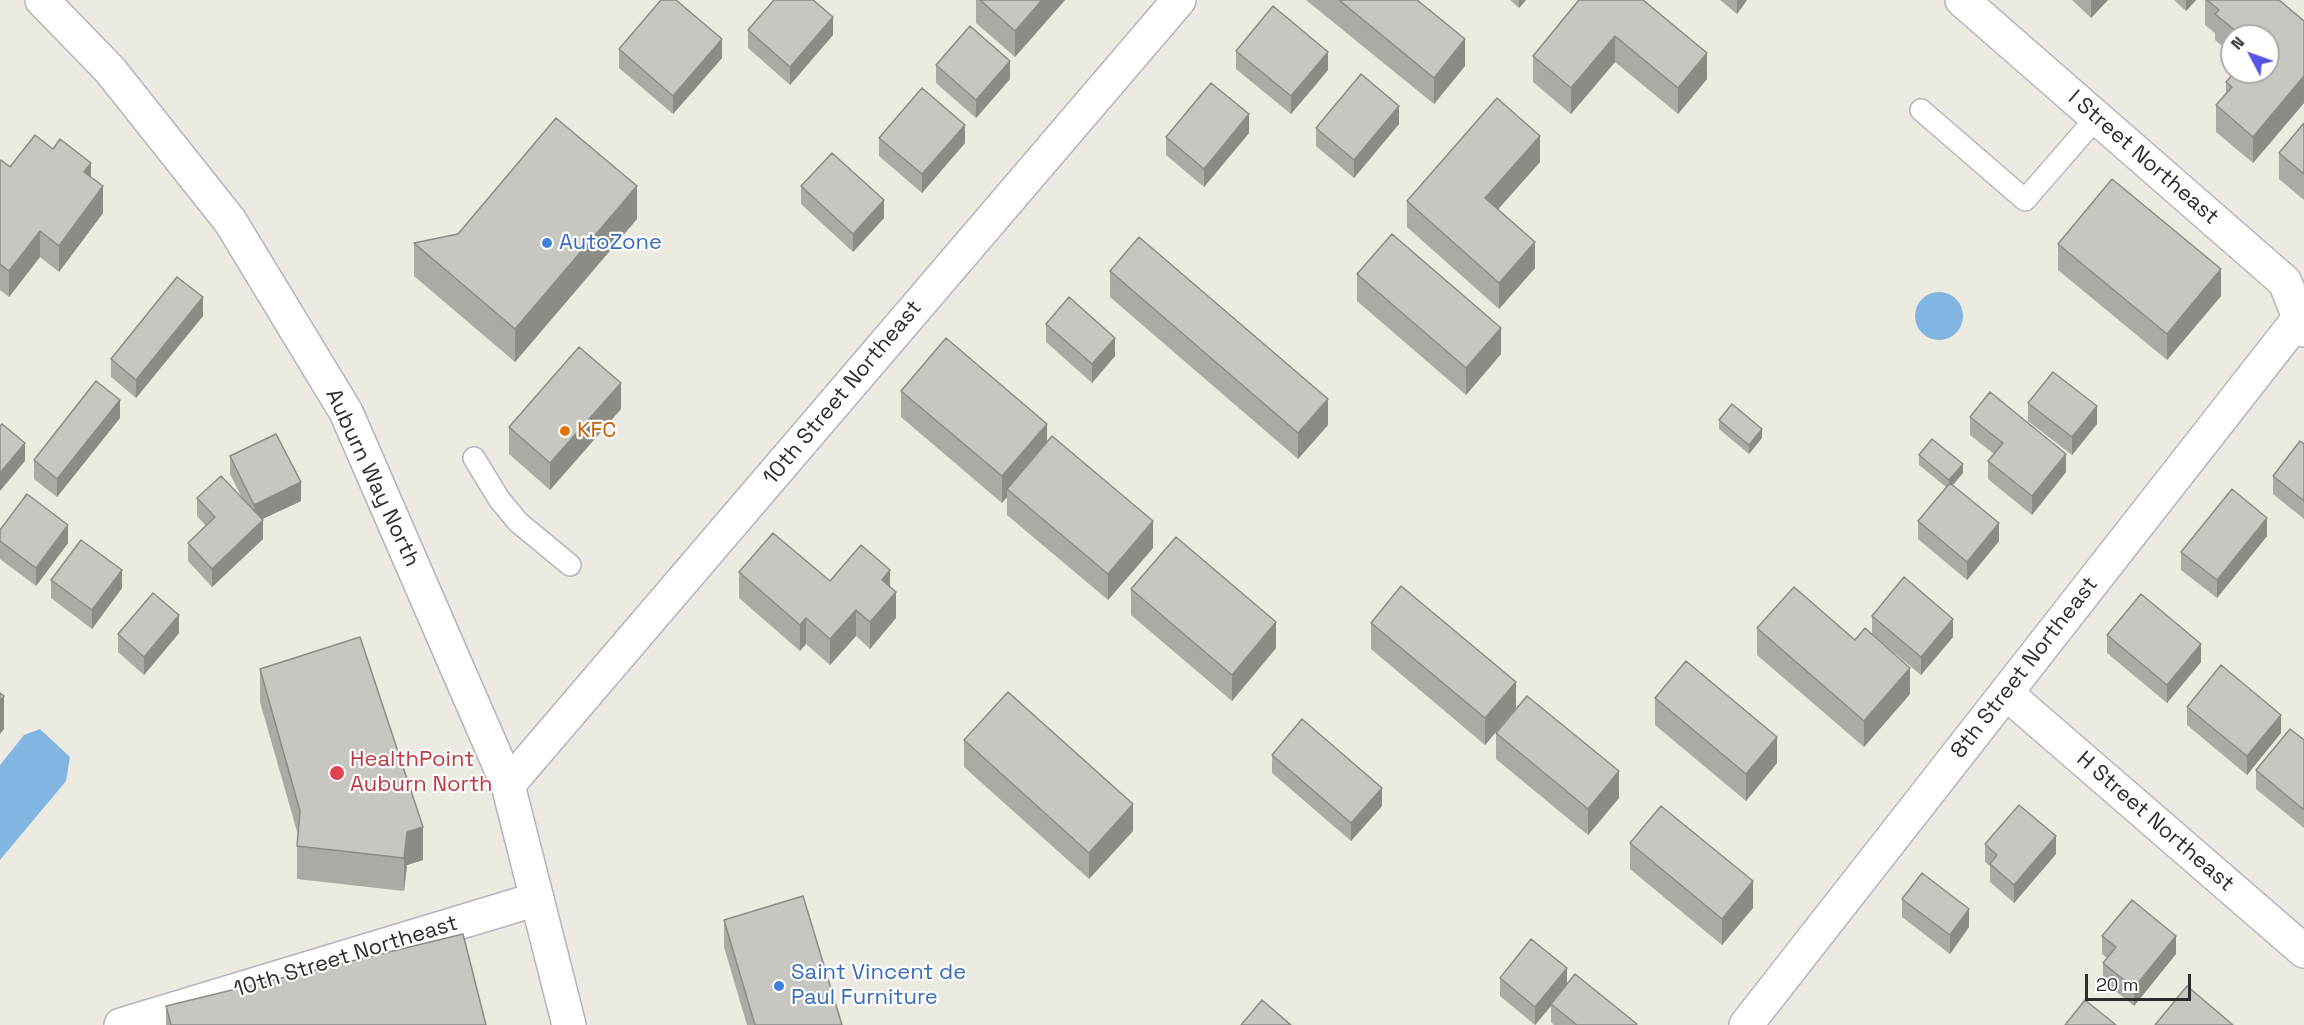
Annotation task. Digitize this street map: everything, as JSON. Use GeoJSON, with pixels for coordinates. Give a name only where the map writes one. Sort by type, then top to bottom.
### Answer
{"type":"FeatureCollection","features":[{"type":"Feature","properties":{"kind":"street","name":"Auburn Way North"},"geometry":{"type":"LineString","coordinates":[[42,0],[110,70],[230,221],[346,412],[508,785],[569,1025]]}},
{"type":"Feature","properties":{"kind":"street","name":"10th Street Northeast"},"geometry":{"type":"LineString","coordinates":[[508,785],[1179,0]]}},
{"type":"Feature","properties":{"kind":"street","name":"I Street Northeast"},"geometry":{"type":"LineString","coordinates":[[1962,0],[2285,282],[2303,320]]}},
{"type":"Feature","properties":{"kind":"street","name":"8th Street Northeast"},"geometry":{"type":"LineString","coordinates":[[1746,1025],[2006,693],[2303,320]]}},
{"type":"Feature","properties":{"kind":"street","name":"H Street Northeast"},"geometry":{"type":"LineString","coordinates":[[2006,693],[2304,951]]}},
{"type":"Feature","properties":{"kind":"street","name":"10th Street Northeast"},"geometry":{"type":"LineString","coordinates":[[121,1025],[537,899]]}},
{"type":"Feature","properties":{"kind":"lane"},"geometry":{"type":"LineString","coordinates":[[1921,110],[2025,200],[2097,117]]}},
{"type":"Feature","properties":{"kind":"lane"},"geometry":{"type":"LineString","coordinates":[[474,458],[499,499],[518,522],[570,565]]}},
{"type":"Feature","properties":{"kind":"water"},"geometry":{"type":"Polygon","coordinates":[[[1939,292],[1956,299],[1963,316],[1956,333],[1939,340],[1922,333],[1915,316],[1922,299],[1939,292]]]}},
{"type":"Feature","properties":{"kind":"water"},"geometry":{"type":"Polygon","coordinates":[[[40,729],[70,757],[66,781],[0,860],[0,765],[24,735],[40,729]]]}},
{"type":"Feature","properties":{"kind":"building"},"geometry":{"type":"Polygon","coordinates":[[[661,0],[676,0],[722,39],[673,96],[619,49],[661,0]]]}},
{"type":"Feature","properties":{"kind":"building"},"geometry":{"type":"Polygon","coordinates":[[[774,0],[813,0],[833,17],[790,67],[748,30],[774,0]]]}},
{"type":"Feature","properties":{"kind":"building"},"geometry":{"type":"Polygon","coordinates":[[[980,0],[1042,0],[1015,31],[980,0]]]}},
{"type":"Feature","properties":{"kind":"building"},"geometry":{"type":"Polygon","coordinates":[[[1339,0],[1417,0],[1465,39],[1434,78],[1339,0]]]}},
{"type":"Feature","properties":{"kind":"building"},"geometry":{"type":"Polygon","coordinates":[[[1579,0],[1643,0],[1707,53],[1678,88],[1615,36],[1571,88],[1533,56],[1579,0]]]}},
{"type":"Feature","properties":{"kind":"building"},"geometry":{"type":"Polygon","coordinates":[[[2207,0],[2279,0],[2304,21],[2304,76],[2253,137],[2216,105],[2232,87],[2228,84],[2280,84],[2280,24],[2227,24],[2215,14],[2219,10],[2207,0]]]}},
{"type":"Feature","properties":{"kind":"building"},"geometry":{"type":"Polygon","coordinates":[[[1273,6],[1328,52],[1291,96],[1236,51],[1273,6]]]}},
{"type":"Feature","properties":{"kind":"building"},"geometry":{"type":"Polygon","coordinates":[[[970,26],[1010,61],[976,100],[936,65],[970,26]]]}},
{"type":"Feature","properties":{"kind":"building"},"geometry":{"type":"Polygon","coordinates":[[[1361,74],[1399,106],[1354,160],[1316,128],[1361,74]]]}},
{"type":"Feature","properties":{"kind":"building"},"geometry":{"type":"Polygon","coordinates":[[[1211,83],[1249,114],[1204,169],[1166,137],[1211,83]]]}},
{"type":"Feature","properties":{"kind":"building"},"geometry":{"type":"Polygon","coordinates":[[[922,88],[965,125],[922,174],[879,138],[922,88]]]}},
{"type":"Feature","properties":{"kind":"building"},"geometry":{"type":"Polygon","coordinates":[[[1497,98],[1540,136],[1485,198],[1535,242],[1499,283],[1407,201],[1497,98]]]}},
{"type":"Feature","properties":{"kind":"building","name":"AutoZone"},"geometry":{"type":"Polygon","coordinates":[[[556,118],[637,186],[515,329],[414,243],[458,234],[556,118]]]}},
{"type":"Feature","properties":{"kind":"building"},"geometry":{"type":"Polygon","coordinates":[[[2304,123],[2304,174],[2279,153],[2304,123]]]}},
{"type":"Feature","properties":{"kind":"building"},"geometry":{"type":"Polygon","coordinates":[[[35,135],[53,149],[60,139],[91,163],[84,172],[103,186],[59,246],[40,231],[9,271],[0,264],[0,161],[10,167],[35,135]]]}},
{"type":"Feature","properties":{"kind":"building"},"geometry":{"type":"Polygon","coordinates":[[[832,153],[884,200],[853,234],[801,186],[832,153]]]}},
{"type":"Feature","properties":{"kind":"building"},"geometry":{"type":"Polygon","coordinates":[[[2112,179],[2221,269],[2167,334],[2058,244],[2112,179]]]}},
{"type":"Feature","properties":{"kind":"building"},"geometry":{"type":"Polygon","coordinates":[[[1392,234],[1501,328],[1466,368],[1357,274],[1392,234]]]}},
{"type":"Feature","properties":{"kind":"building"},"geometry":{"type":"Polygon","coordinates":[[[1139,237],[1328,399],[1298,433],[1110,271],[1139,237]]]}},
{"type":"Feature","properties":{"kind":"building"},"geometry":{"type":"Polygon","coordinates":[[[177,277],[203,297],[136,380],[111,359],[177,277]]]}},
{"type":"Feature","properties":{"kind":"building"},"geometry":{"type":"Polygon","coordinates":[[[1069,297],[1115,338],[1092,364],[1046,324],[1069,297]]]}},
{"type":"Feature","properties":{"kind":"building"},"geometry":{"type":"Polygon","coordinates":[[[946,338],[1047,424],[1002,476],[901,391],[946,338]]]}},
{"type":"Feature","properties":{"kind":"building"},"geometry":{"type":"Polygon","coordinates":[[[579,347],[621,383],[550,463],[509,427],[579,347]]]}},
{"type":"Feature","properties":{"kind":"building"},"geometry":{"type":"Polygon","coordinates":[[[2053,372],[2097,406],[2072,437],[2028,403],[2053,372]]]}},
{"type":"Feature","properties":{"kind":"building"},"geometry":{"type":"Polygon","coordinates":[[[96,381],[120,400],[57,479],[34,460],[96,381]]]}},
{"type":"Feature","properties":{"kind":"building"},"geometry":{"type":"Polygon","coordinates":[[[1990,392],[2066,454],[2032,496],[1988,461],[2003,443],[1970,417],[1990,392]]]}},
{"type":"Feature","properties":{"kind":"building"},"geometry":{"type":"Polygon","coordinates":[[[1732,404],[1762,429],[1749,445],[1719,420],[1732,404]]]}},
{"type":"Feature","properties":{"kind":"building"},"geometry":{"type":"Polygon","coordinates":[[[2,424],[25,443],[0,473],[0,426],[2,424]]]}},
{"type":"Feature","properties":{"kind":"building"},"geometry":{"type":"Polygon","coordinates":[[[276,434],[301,482],[254,505],[230,456],[276,434]]]}},
{"type":"Feature","properties":{"kind":"building"},"geometry":{"type":"Polygon","coordinates":[[[1052,436],[1153,521],[1108,574],[1007,489],[1052,436]]]}},
{"type":"Feature","properties":{"kind":"building"},"geometry":{"type":"Polygon","coordinates":[[[1932,439],[1963,464],[1949,480],[1919,455],[1932,439]]]}},
{"type":"Feature","properties":{"kind":"building"},"geometry":{"type":"Polygon","coordinates":[[[2300,441],[2304,444],[2304,501],[2273,476],[2300,441]]]}},
{"type":"Feature","properties":{"kind":"building"},"geometry":{"type":"Polygon","coordinates":[[[221,476],[263,520],[212,569],[188,543],[215,517],[197,498],[221,476]]]}},
{"type":"Feature","properties":{"kind":"building"},"geometry":{"type":"Polygon","coordinates":[[[1950,483],[1999,523],[1967,562],[1918,521],[1950,483]]]}},
{"type":"Feature","properties":{"kind":"building"},"geometry":{"type":"Polygon","coordinates":[[[2232,489],[2267,518],[2217,580],[2181,552],[2232,489]]]}},
{"type":"Feature","properties":{"kind":"building"},"geometry":{"type":"Polygon","coordinates":[[[27,494],[68,525],[36,568],[0,541],[0,530],[27,494]]]}},
{"type":"Feature","properties":{"kind":"building"},"geometry":{"type":"Polygon","coordinates":[[[773,533],[830,581],[861,545],[890,570],[882,580],[896,592],[870,622],[856,610],[830,639],[806,618],[800,625],[739,572],[773,533]]]}},
{"type":"Feature","properties":{"kind":"building"},"geometry":{"type":"Polygon","coordinates":[[[1176,537],[1276,622],[1232,675],[1131,589],[1176,537]]]}},
{"type":"Feature","properties":{"kind":"building"},"geometry":{"type":"Polygon","coordinates":[[[81,540],[122,570],[92,610],[51,580],[81,540]]]}},
{"type":"Feature","properties":{"kind":"building"},"geometry":{"type":"Polygon","coordinates":[[[1904,577],[1953,619],[1921,657],[1872,616],[1904,577]]]}},
{"type":"Feature","properties":{"kind":"building"},"geometry":{"type":"Polygon","coordinates":[[[1401,586],[1516,682],[1485,718],[1371,623],[1401,586]]]}},
{"type":"Feature","properties":{"kind":"building"},"geometry":{"type":"Polygon","coordinates":[[[1794,587],[1855,640],[1865,628],[1910,668],[1864,721],[1757,628],[1794,587]]]}},
{"type":"Feature","properties":{"kind":"building"},"geometry":{"type":"Polygon","coordinates":[[[153,593],[179,615],[144,657],[118,634],[153,593]]]}},
{"type":"Feature","properties":{"kind":"building"},"geometry":{"type":"Polygon","coordinates":[[[2141,594],[2201,644],[2167,685],[2107,635],[2141,594]]]}},
{"type":"Feature","properties":{"kind":"building","name":"HealthPoint Auburn North"},"geometry":{"type":"Polygon","coordinates":[[[360,637],[423,827],[407,832],[404,858],[297,846],[300,811],[260,669],[360,637]]]}},
{"type":"Feature","properties":{"kind":"building"},"geometry":{"type":"Polygon","coordinates":[[[1686,661],[1777,737],[1746,774],[1655,698],[1686,661]]]}},
{"type":"Feature","properties":{"kind":"building"},"geometry":{"type":"Polygon","coordinates":[[[2221,665],[2281,715],[2247,756],[2187,707],[2221,665]]]}},
{"type":"Feature","properties":{"kind":"building"},"geometry":{"type":"Polygon","coordinates":[[[1008,692],[1133,804],[1089,853],[964,740],[1008,692]]]}},
{"type":"Feature","properties":{"kind":"building"},"geometry":{"type":"Polygon","coordinates":[[[1527,696],[1619,771],[1588,809],[1496,733],[1527,696]]]}},
{"type":"Feature","properties":{"kind":"building"},"geometry":{"type":"Polygon","coordinates":[[[1302,719],[1382,788],[1351,823],[1272,755],[1302,719]]]}},
{"type":"Feature","properties":{"kind":"building"},"geometry":{"type":"Polygon","coordinates":[[[2290,729],[2304,740],[2304,810],[2256,770],[2290,729]]]}},
{"type":"Feature","properties":{"kind":"building"},"geometry":{"type":"Polygon","coordinates":[[[2019,805],[2056,836],[2014,885],[1990,864],[1997,855],[1985,844],[2019,805]]]}},
{"type":"Feature","properties":{"kind":"building"},"geometry":{"type":"Polygon","coordinates":[[[1661,806],[1753,881],[1722,919],[1630,843],[1661,806]]]}},
{"type":"Feature","properties":{"kind":"building"},"geometry":{"type":"Polygon","coordinates":[[[1922,873],[1969,909],[1950,935],[1902,899],[1922,873]]]}},
{"type":"Feature","properties":{"kind":"building","name":"Saint Vincent de Paul Furniture"},"geometry":{"type":"Polygon","coordinates":[[[803,896],[842,1025],[755,1025],[724,920],[803,896]]]}},
{"type":"Feature","properties":{"kind":"building"},"geometry":{"type":"Polygon","coordinates":[[[2132,900],[2176,936],[2134,988],[2103,963],[2116,947],[2102,936],[2132,900]]]}},
{"type":"Feature","properties":{"kind":"building"},"geometry":{"type":"Polygon","coordinates":[[[463,934],[486,1025],[171,1025],[166,1006],[463,934]]]}},
{"type":"Feature","properties":{"kind":"building"},"geometry":{"type":"Polygon","coordinates":[[[1531,939],[1567,968],[1535,1007],[1500,978],[1531,939]]]}},
{"type":"Feature","properties":{"kind":"building"},"geometry":{"type":"Polygon","coordinates":[[[1575,974],[1637,1024],[1577,1025],[1551,1004],[1575,974]]]}},
{"type":"Feature","properties":{"kind":"building"},"geometry":{"type":"Polygon","coordinates":[[[2187,986],[2233,1025],[2155,1025],[2187,986]]]}},
{"type":"Feature","properties":{"kind":"building"},"geometry":{"type":"Polygon","coordinates":[[[1262,1000],[1291,1025],[1241,1025],[1262,1000]]]}},
{"type":"Feature","properties":{"kind":"building"},"geometry":{"type":"Polygon","coordinates":[[[2085,1000],[2116,1025],[2065,1025],[2085,1000]]]}},
{"type":"Feature","properties":{"kind":"place","name":"AutoZone"},"geometry":{"type":"Point","coordinates":[547,243]}},
{"type":"Feature","properties":{"kind":"place","name":"KFC"},"geometry":{"type":"Point","coordinates":[565,431]}},
{"type":"Feature","properties":{"kind":"place","name":"HealthPoint Auburn North"},"geometry":{"type":"Point","coordinates":[337,773]}},
{"type":"Feature","properties":{"kind":"place","name":"Saint Vincent de Paul Furniture"},"geometry":{"type":"Point","coordinates":[779,986]}}]}
